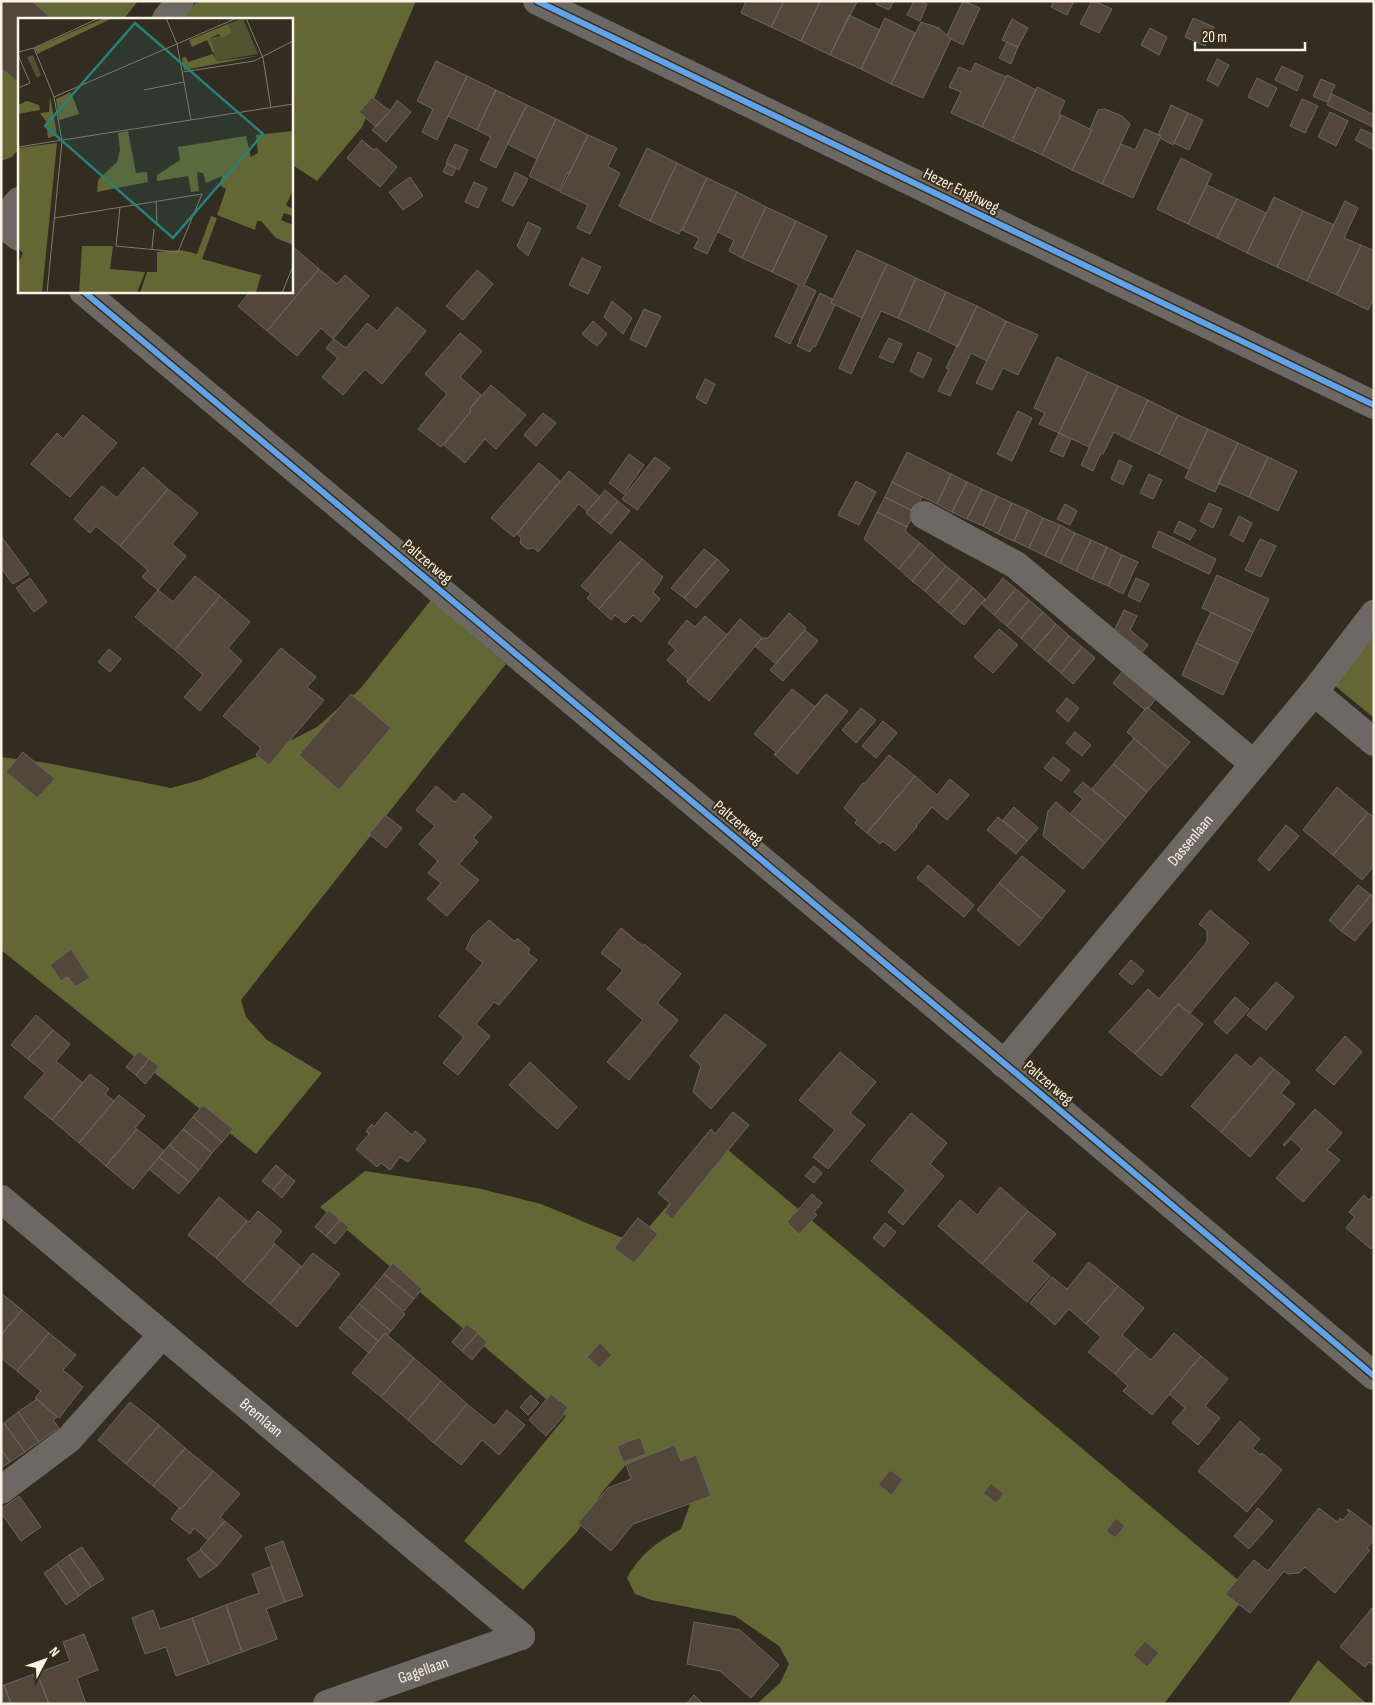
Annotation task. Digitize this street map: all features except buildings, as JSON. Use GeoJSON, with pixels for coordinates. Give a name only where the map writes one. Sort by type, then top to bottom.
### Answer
{"type":"FeatureCollection","features":[{"type":"Feature","properties":{"kind":"street"},"geometry":{"type":"LineString","coordinates":[[167,18],[180,1]]}},
{"type":"Feature","properties":{"kind":"street","name":"Hezer Enghweg"},"geometry":{"type":"LineString","coordinates":[[537,1],[1374,405]]}},
{"type":"Feature","properties":{"kind":"street"},"geometry":{"type":"LineString","coordinates":[[18,202],[1,222],[18,236]]}},
{"type":"Feature","properties":{"kind":"street","name":"Paltzerweg"},"geometry":{"type":"LineString","coordinates":[[84,292],[1374,1376]]}},
{"type":"Feature","properties":{"kind":"street"},"geometry":{"type":"LineString","coordinates":[[924,515],[1016,565],[1254,764]]}},
{"type":"Feature","properties":{"kind":"street","name":"Dassenlaan"},"geometry":{"type":"LineString","coordinates":[[1004,1064],[1314,692],[1374,614]]}},
{"type":"Feature","properties":{"kind":"street"},"geometry":{"type":"LineString","coordinates":[[1314,692],[1374,742]]}},
{"type":"Feature","properties":{"kind":"street","name":"Bremlaan"},"geometry":{"type":"LineString","coordinates":[[1,1199],[521,1636]]}},
{"type":"Feature","properties":{"kind":"street"},"geometry":{"type":"LineString","coordinates":[[1,1490],[69,1439],[162,1335]]}},
{"type":"Feature","properties":{"kind":"street","name":"Gagellaan"},"geometry":{"type":"LineString","coordinates":[[327,1704],[521,1636]]}},
{"type":"Feature","properties":{"kind":"green space"},"geometry":{"type":"Polygon","coordinates":[[[19,1],[138,1],[125,18],[18,18],[18,150],[12,157],[1,161],[1,21],[19,1]]]}},
{"type":"Feature","properties":{"kind":"green space"},"geometry":{"type":"Polygon","coordinates":[[[197,1],[416,1],[362,127],[317,181],[292,165],[292,18],[184,18],[197,1]]]}},
{"type":"Feature","properties":{"kind":"green space"},"geometry":{"type":"Polygon","coordinates":[[[431,600],[506,664],[241,1000],[246,1017],[267,1040],[322,1073],[256,1154],[1,950],[1,757],[47,763],[171,788],[200,780],[268,752],[317,727],[360,689],[431,600]]]}},
{"type":"Feature","properties":{"kind":"green space"},"geometry":{"type":"Polygon","coordinates":[[[1374,637],[1374,718],[1334,685],[1374,637]]]}},
{"type":"Feature","properties":{"kind":"green space"},"geometry":{"type":"Polygon","coordinates":[[[721,1144],[1250,1590],[1164,1704],[755,1704],[780,1683],[789,1664],[779,1646],[735,1616],[651,1600],[635,1594],[627,1578],[632,1569],[650,1549],[681,1529],[690,1504],[649,1457],[626,1465],[603,1491],[577,1532],[523,1590],[464,1541],[566,1416],[320,1207],[365,1171],[477,1188],[541,1204],[635,1243],[721,1144]]]}},
{"type":"Feature","properties":{"kind":"green space"},"geometry":{"type":"Polygon","coordinates":[[[1318,1660],[1367,1704],[1288,1704],[1318,1660]]]}},
{"type":"Feature","properties":{"kind":"cycle path"},"geometry":{"type":"LineString","coordinates":[[537,1],[1374,405]]}},
{"type":"Feature","properties":{"kind":"cycle path"},"geometry":{"type":"LineString","coordinates":[[84,292],[1374,1376]]}}]}
